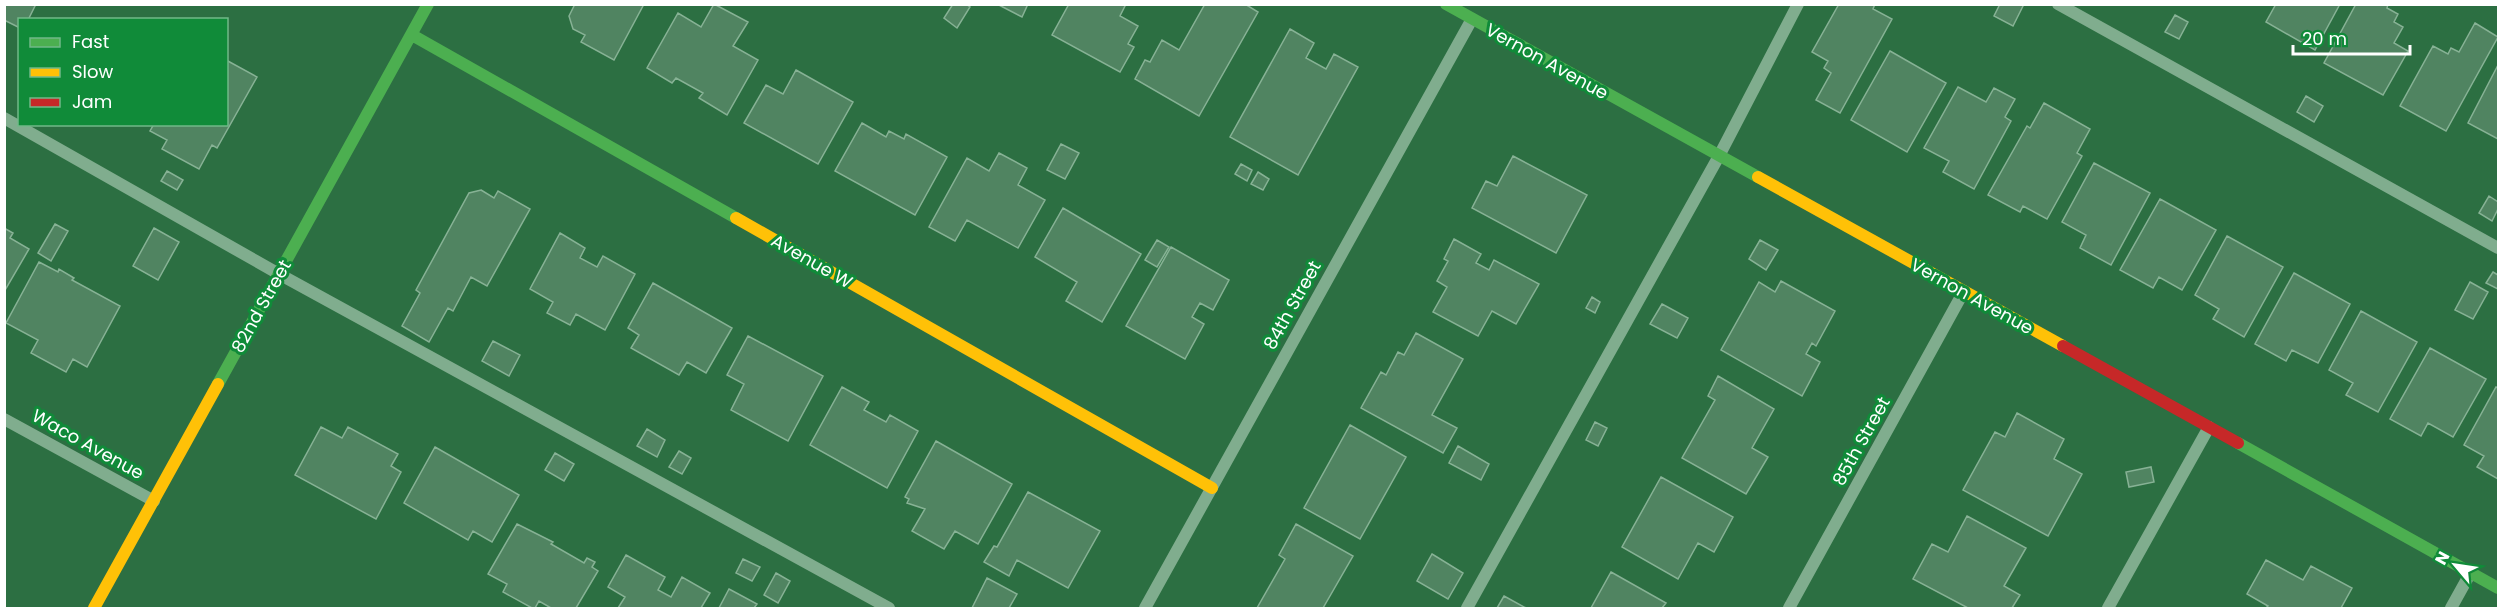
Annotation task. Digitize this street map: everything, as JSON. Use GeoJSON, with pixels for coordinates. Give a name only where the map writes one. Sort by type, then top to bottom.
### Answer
{"type":"FeatureCollection","features":[{"type":"Feature","properties":{"kind":"street","name":"82nd Street"},"geometry":{"type":"LineString","coordinates":[[94,609],[428,4]]}},
{"type":"Feature","properties":{"kind":"street","name":"Vernon Avenue"},"geometry":{"type":"LineString","coordinates":[[1446,4],[2499,588]]}},
{"type":"Feature","properties":{"kind":"street"},"geometry":{"type":"LineString","coordinates":[[1467,609],[1719,156],[1798,4]]}},
{"type":"Feature","properties":{"kind":"street"},"geometry":{"type":"LineString","coordinates":[[2058,4],[2499,248]]}},
{"type":"Feature","properties":{"kind":"street","name":"84th Street"},"geometry":{"type":"LineString","coordinates":[[1145,609],[1472,19]]}},
{"type":"Feature","properties":{"kind":"street","name":"Avenue W"},"geometry":{"type":"LineString","coordinates":[[412,35],[1212,488]]}},
{"type":"Feature","properties":{"kind":"street"},"geometry":{"type":"LineString","coordinates":[[4,118],[18,126]]}},
{"type":"Feature","properties":{"kind":"street"},"geometry":{"type":"LineString","coordinates":[[18,126],[279,274],[889,609]]}},
{"type":"Feature","properties":{"kind":"street","name":"85th Street"},"geometry":{"type":"LineString","coordinates":[[1789,609],[1964,291]]}},
{"type":"Feature","properties":{"kind":"street","name":"Waco Avenue"},"geometry":{"type":"LineString","coordinates":[[4,418],[154,501]]}},
{"type":"Feature","properties":{"kind":"street"},"geometry":{"type":"LineString","coordinates":[[2108,609],[2208,427]]}},
{"type":"Feature","properties":{"kind":"street"},"geometry":{"type":"LineString","coordinates":[[2451,609],[2471,573]]}},
{"type":"Feature","properties":{"kind":"building"},"geometry":{"type":"Polygon","coordinates":[[[4,4],[36,4],[29,18],[18,18],[18,27],[4,20],[4,4]]]}},
{"type":"Feature","properties":{"kind":"building"},"geometry":{"type":"Polygon","coordinates":[[[575,4],[644,4],[614,60],[581,42],[585,35],[573,29],[569,16],[575,4]]]}},
{"type":"Feature","properties":{"kind":"building"},"geometry":{"type":"Polygon","coordinates":[[[714,4],[748,22],[733,46],[758,60],[727,115],[699,98],[703,93],[676,78],[672,83],[647,68],[678,13],[701,27],[714,4]]]}},
{"type":"Feature","properties":{"kind":"building"},"geometry":{"type":"Polygon","coordinates":[[[953,4],[966,4],[970,7],[957,28],[944,18],[953,4]]]}},
{"type":"Feature","properties":{"kind":"building"},"geometry":{"type":"Polygon","coordinates":[[[997,4],[1028,4],[1022,17],[997,4]]]}},
{"type":"Feature","properties":{"kind":"building"},"geometry":{"type":"Polygon","coordinates":[[[1069,4],[1126,4],[1120,16],[1138,26],[1128,44],[1134,47],[1120,72],[1052,35],[1069,4]]]}},
{"type":"Feature","properties":{"kind":"building"},"geometry":{"type":"Polygon","coordinates":[[[1205,4],[1245,4],[1258,12],[1199,116],[1135,79],[1145,60],[1150,62],[1162,40],[1179,50],[1205,4]]]}},
{"type":"Feature","properties":{"kind":"building"},"geometry":{"type":"Polygon","coordinates":[[[1839,4],[1875,4],[1873,9],[1892,19],[1840,113],[1816,100],[1831,73],[1824,68],[1828,61],[1812,52],[1839,4]]]}},
{"type":"Feature","properties":{"kind":"building"},"geometry":{"type":"Polygon","coordinates":[[[2000,4],[2024,4],[2013,26],[1994,16],[2000,4]]]}},
{"type":"Feature","properties":{"kind":"building"},"geometry":{"type":"Polygon","coordinates":[[[2276,4],[2340,4],[2315,50],[2266,22],[2276,4]]]}},
{"type":"Feature","properties":{"kind":"building"},"geometry":{"type":"Polygon","coordinates":[[[2356,4],[2388,4],[2387,8],[2398,14],[2394,22],[2403,27],[2394,43],[2408,51],[2383,95],[2324,63],[2356,4]]]}},
{"type":"Feature","properties":{"kind":"building"},"geometry":{"type":"Polygon","coordinates":[[[2175,15],[2188,22],[2179,39],[2165,32],[2175,15]]]}},
{"type":"Feature","properties":{"kind":"building"},"geometry":{"type":"Polygon","coordinates":[[[2475,23],[2498,37],[2446,131],[2400,106],[2433,46],[2448,54],[2451,48],[2459,52],[2475,23]]]}},
{"type":"Feature","properties":{"kind":"building"},"geometry":{"type":"Polygon","coordinates":[[[1290,29],[1314,43],[1306,58],[1326,69],[1334,54],[1358,67],[1298,175],[1230,137],[1290,29]]]}},
{"type":"Feature","properties":{"kind":"building"},"geometry":{"type":"Polygon","coordinates":[[[1890,51],[1946,83],[1907,152],[1851,120],[1890,51]]]}},
{"type":"Feature","properties":{"kind":"building"},"geometry":{"type":"Polygon","coordinates":[[[228,61],[257,77],[217,148],[212,145],[199,169],[162,149],[167,140],[150,131],[153,126],[228,126],[228,61]]]}},
{"type":"Feature","properties":{"kind":"building"},"geometry":{"type":"Polygon","coordinates":[[[2498,65],[2498,139],[2468,123],[2498,65]]]}},
{"type":"Feature","properties":{"kind":"building"},"geometry":{"type":"Polygon","coordinates":[[[796,70],[853,102],[818,164],[744,123],[766,85],[783,94],[796,70]]]}},
{"type":"Feature","properties":{"kind":"building"},"geometry":{"type":"Polygon","coordinates":[[[1958,87],[1986,102],[1994,88],[2015,99],[2005,117],[2011,121],[1974,189],[1943,172],[1949,161],[1924,148],[1958,87]]]}},
{"type":"Feature","properties":{"kind":"building"},"geometry":{"type":"Polygon","coordinates":[[[2306,96],[2323,106],[2314,122],[2297,112],[2306,96]]]}},
{"type":"Feature","properties":{"kind":"building"},"geometry":{"type":"Polygon","coordinates":[[[2044,103],[2090,129],[2077,153],[2082,156],[2047,219],[2023,206],[2020,212],[1988,195],[2027,126],[2030,128],[2044,103]]]}},
{"type":"Feature","properties":{"kind":"building"},"geometry":{"type":"Polygon","coordinates":[[[862,123],[886,137],[889,131],[904,139],[906,134],[947,157],[915,215],[835,171],[862,123]]]}},
{"type":"Feature","properties":{"kind":"building"},"geometry":{"type":"Polygon","coordinates":[[[1061,144],[1079,153],[1065,179],[1047,170],[1061,144]]]}},
{"type":"Feature","properties":{"kind":"building"},"geometry":{"type":"Polygon","coordinates":[[[999,153],[1027,168],[1018,185],[1045,200],[1018,248],[967,220],[955,241],[929,227],[967,158],[989,171],[999,153]]]}},
{"type":"Feature","properties":{"kind":"building"},"geometry":{"type":"Polygon","coordinates":[[[1513,156],[1587,195],[1556,253],[1472,208],[1486,181],[1497,186],[1513,156]]]}},
{"type":"Feature","properties":{"kind":"building"},"geometry":{"type":"Polygon","coordinates":[[[2094,163],[2150,193],[2111,265],[2080,248],[2086,235],[2062,222],[2094,163]]]}},
{"type":"Feature","properties":{"kind":"building"},"geometry":{"type":"Polygon","coordinates":[[[1241,164],[1252,170],[1247,181],[1235,174],[1241,164]]]}},
{"type":"Feature","properties":{"kind":"building"},"geometry":{"type":"Polygon","coordinates":[[[167,171],[183,180],[177,190],[161,181],[167,171]]]}},
{"type":"Feature","properties":{"kind":"building"},"geometry":{"type":"Polygon","coordinates":[[[1258,172],[1269,179],[1263,190],[1251,184],[1258,172]]]}},
{"type":"Feature","properties":{"kind":"building"},"geometry":{"type":"Polygon","coordinates":[[[481,190],[494,198],[498,191],[530,209],[487,286],[471,277],[453,311],[448,308],[429,342],[402,326],[420,293],[416,290],[469,193],[481,190]]]}},
{"type":"Feature","properties":{"kind":"building"},"geometry":{"type":"Polygon","coordinates":[[[2489,196],[2498,202],[2498,209],[2492,221],[2479,213],[2489,196]]]}},
{"type":"Feature","properties":{"kind":"building"},"geometry":{"type":"Polygon","coordinates":[[[2160,199],[2216,230],[2182,290],[2159,277],[2153,288],[2120,270],[2160,199]]]}},
{"type":"Feature","properties":{"kind":"building"},"geometry":{"type":"Polygon","coordinates":[[[1063,208],[1141,254],[1102,322],[1066,301],[1077,282],[1035,257],[1063,208]]]}},
{"type":"Feature","properties":{"kind":"building"},"geometry":{"type":"Polygon","coordinates":[[[55,224],[68,231],[51,261],[38,253],[55,224]]]}},
{"type":"Feature","properties":{"kind":"building"},"geometry":{"type":"Polygon","coordinates":[[[4,228],[13,233],[10,238],[29,249],[4,292],[4,228]]]}},
{"type":"Feature","properties":{"kind":"building"},"geometry":{"type":"Polygon","coordinates":[[[154,228],[179,242],[158,280],[133,266],[154,228]]]}},
{"type":"Feature","properties":{"kind":"building"},"geometry":{"type":"Polygon","coordinates":[[[560,233],[585,248],[580,258],[597,267],[603,256],[635,274],[605,330],[576,314],[570,325],[547,313],[553,302],[530,289],[560,233]]]}},
{"type":"Feature","properties":{"kind":"building"},"geometry":{"type":"Polygon","coordinates":[[[2227,236],[2283,267],[2244,337],[2213,319],[2219,309],[2195,295],[2227,236]]]}},
{"type":"Feature","properties":{"kind":"building"},"geometry":{"type":"Polygon","coordinates":[[[1454,239],[1481,254],[1476,263],[1489,270],[1494,260],[1539,284],[1516,324],[1492,311],[1478,336],[1433,312],[1447,287],[1437,281],[1448,261],[1444,259],[1454,239]]]}},
{"type":"Feature","properties":{"kind":"building"},"geometry":{"type":"Polygon","coordinates":[[[1157,240],[1169,247],[1157,267],[1145,260],[1157,240]]]}},
{"type":"Feature","properties":{"kind":"building"},"geometry":{"type":"Polygon","coordinates":[[[1760,240],[1778,250],[1766,270],[1749,259],[1760,240]]]}},
{"type":"Feature","properties":{"kind":"building"},"geometry":{"type":"Polygon","coordinates":[[[1171,247],[1229,280],[1213,310],[1200,303],[1192,317],[1204,324],[1185,359],[1126,326],[1171,247]]]}},
{"type":"Feature","properties":{"kind":"building"},"geometry":{"type":"Polygon","coordinates":[[[39,262],[58,272],[59,269],[74,278],[72,280],[120,306],[87,367],[73,359],[66,372],[31,353],[38,340],[6,323],[39,262]]]}},
{"type":"Feature","properties":{"kind":"building"},"geometry":{"type":"Polygon","coordinates":[[[2493,272],[2498,275],[2498,289],[2486,283],[2493,272]]]}},
{"type":"Feature","properties":{"kind":"building"},"geometry":{"type":"Polygon","coordinates":[[[2294,273],[2350,304],[2318,363],[2292,350],[2286,361],[2255,344],[2294,273]]]}},
{"type":"Feature","properties":{"kind":"building"},"geometry":{"type":"Polygon","coordinates":[[[1781,281],[1835,311],[1816,346],[1812,343],[1806,354],[1820,362],[1802,396],[1721,350],[1759,282],[1775,292],[1781,281]]]}},
{"type":"Feature","properties":{"kind":"building"},"geometry":{"type":"Polygon","coordinates":[[[2470,282],[2488,292],[2473,319],[2455,310],[2470,282]]]}},
{"type":"Feature","properties":{"kind":"building"},"geometry":{"type":"Polygon","coordinates":[[[653,283],[732,328],[706,373],[687,362],[679,375],[631,348],[639,335],[628,328],[653,283]]]}},
{"type":"Feature","properties":{"kind":"building"},"geometry":{"type":"Polygon","coordinates":[[[1592,297],[1600,302],[1595,313],[1586,308],[1592,297]]]}},
{"type":"Feature","properties":{"kind":"building"},"geometry":{"type":"Polygon","coordinates":[[[1662,304],[1688,318],[1677,338],[1650,324],[1662,304]]]}},
{"type":"Feature","properties":{"kind":"building"},"geometry":{"type":"Polygon","coordinates":[[[2361,311],[2417,342],[2378,412],[2346,395],[2353,383],[2329,370],[2361,311]]]}},
{"type":"Feature","properties":{"kind":"building"},"geometry":{"type":"Polygon","coordinates":[[[1416,333],[1463,359],[1432,415],[1457,428],[1443,453],[1361,408],[1381,372],[1386,375],[1398,352],[1404,355],[1416,333]]]}},
{"type":"Feature","properties":{"kind":"building"},"geometry":{"type":"Polygon","coordinates":[[[748,336],[823,376],[788,441],[731,410],[744,384],[727,375],[748,336]]]}},
{"type":"Feature","properties":{"kind":"building"},"geometry":{"type":"Polygon","coordinates":[[[493,341],[520,355],[509,376],[482,361],[493,341]]]}},
{"type":"Feature","properties":{"kind":"building"},"geometry":{"type":"Polygon","coordinates":[[[2430,348],[2486,379],[2453,437],[2428,423],[2421,436],[2390,419],[2430,348]]]}},
{"type":"Feature","properties":{"kind":"building"},"geometry":{"type":"Polygon","coordinates":[[[1718,376],[1774,409],[1752,448],[1768,457],[1746,494],[1682,458],[1715,400],[1708,396],[1718,376]]]}},
{"type":"Feature","properties":{"kind":"building"},"geometry":{"type":"Polygon","coordinates":[[[842,387],[869,402],[864,410],[886,422],[890,415],[918,431],[887,488],[810,445],[842,387]]]}},
{"type":"Feature","properties":{"kind":"building"},"geometry":{"type":"Polygon","coordinates":[[[2496,387],[2498,388],[2498,479],[2477,467],[2484,456],[2464,445],[2496,387]]]}},
{"type":"Feature","properties":{"kind":"building"},"geometry":{"type":"Polygon","coordinates":[[[2017,413],[2064,439],[2054,459],[2082,474],[2048,536],[1963,490],[1995,432],[2005,437],[2017,413]]]}},
{"type":"Feature","properties":{"kind":"building"},"geometry":{"type":"Polygon","coordinates":[[[1595,422],[1607,428],[1598,446],[1586,440],[1595,422]]]}},
{"type":"Feature","properties":{"kind":"building"},"geometry":{"type":"Polygon","coordinates":[[[1350,425],[1406,457],[1360,539],[1304,508],[1350,425]]]}},
{"type":"Feature","properties":{"kind":"building"},"geometry":{"type":"Polygon","coordinates":[[[321,427],[342,438],[348,427],[398,454],[391,466],[401,472],[376,519],[295,475],[321,427]]]}},
{"type":"Feature","properties":{"kind":"building"},"geometry":{"type":"Polygon","coordinates":[[[647,429],[665,440],[657,457],[637,446],[647,429]]]}},
{"type":"Feature","properties":{"kind":"building"},"geometry":{"type":"Polygon","coordinates":[[[936,441],[1012,484],[978,544],[955,531],[944,549],[912,531],[925,509],[907,503],[909,499],[905,497],[936,441]]]}},
{"type":"Feature","properties":{"kind":"building"},"geometry":{"type":"Polygon","coordinates":[[[1458,446],[1489,464],[1481,480],[1449,463],[1458,446]]]}},
{"type":"Feature","properties":{"kind":"building"},"geometry":{"type":"Polygon","coordinates":[[[435,447],[519,495],[492,542],[473,531],[468,540],[404,503],[435,447]]]}},
{"type":"Feature","properties":{"kind":"building"},"geometry":{"type":"Polygon","coordinates":[[[679,451],[691,458],[682,474],[669,467],[679,451]]]}},
{"type":"Feature","properties":{"kind":"building"},"geometry":{"type":"Polygon","coordinates":[[[555,453],[574,464],[564,481],[545,470],[555,453]]]}},
{"type":"Feature","properties":{"kind":"building"},"geometry":{"type":"Polygon","coordinates":[[[2151,467],[2154,482],[2129,487],[2126,472],[2151,467]]]}},
{"type":"Feature","properties":{"kind":"building"},"geometry":{"type":"Polygon","coordinates":[[[1661,477],[1733,517],[1714,552],[1698,543],[1678,579],[1622,547],[1661,477]]]}},
{"type":"Feature","properties":{"kind":"building"},"geometry":{"type":"Polygon","coordinates":[[[1028,492],[1100,531],[1068,588],[1017,560],[1009,576],[984,562],[994,546],[997,547],[1028,492]]]}},
{"type":"Feature","properties":{"kind":"building"},"geometry":{"type":"Polygon","coordinates":[[[1967,516],[2026,548],[2004,586],[2020,595],[2012,608],[1968,608],[1913,579],[1932,544],[1948,552],[1967,516]]]}},
{"type":"Feature","properties":{"kind":"building"},"geometry":{"type":"Polygon","coordinates":[[[517,524],[553,542],[551,544],[584,563],[587,558],[595,562],[592,567],[598,571],[576,608],[551,608],[539,601],[535,608],[532,608],[503,592],[507,584],[488,574],[517,524]]]}},
{"type":"Feature","properties":{"kind":"building"},"geometry":{"type":"Polygon","coordinates":[[[1296,524],[1353,556],[1323,608],[1257,608],[1285,559],[1279,555],[1296,524]]]}},
{"type":"Feature","properties":{"kind":"building"},"geometry":{"type":"Polygon","coordinates":[[[1432,554],[1463,573],[1448,599],[1417,581],[1432,554]]]}},
{"type":"Feature","properties":{"kind":"building"},"geometry":{"type":"Polygon","coordinates":[[[626,555],[665,577],[658,590],[671,597],[682,577],[710,593],[701,608],[618,608],[625,597],[608,587],[626,555]]]}},
{"type":"Feature","properties":{"kind":"building"},"geometry":{"type":"Polygon","coordinates":[[[743,559],[760,567],[752,581],[736,573],[743,559]]]}},
{"type":"Feature","properties":{"kind":"building"},"geometry":{"type":"Polygon","coordinates":[[[2266,560],[2303,580],[2311,566],[2352,588],[2341,608],[2266,608],[2268,606],[2247,594],[2266,560]]]}},
{"type":"Feature","properties":{"kind":"building"},"geometry":{"type":"Polygon","coordinates":[[[1611,572],[1666,603],[1662,608],[1591,608],[1611,572]]]}},
{"type":"Feature","properties":{"kind":"building"},"geometry":{"type":"Polygon","coordinates":[[[776,573],[790,581],[778,603],[764,595],[776,573]]]}},
{"type":"Feature","properties":{"kind":"building"},"geometry":{"type":"Polygon","coordinates":[[[987,578],[1017,594],[1009,608],[972,608],[987,578]]]}},
{"type":"Feature","properties":{"kind":"building"},"geometry":{"type":"Polygon","coordinates":[[[729,589],[757,604],[754,608],[719,608],[729,589]]]}},
{"type":"Feature","properties":{"kind":"building"},"geometry":{"type":"Polygon","coordinates":[[[1504,596],[1526,608],[1497,608],[1504,596]]]}},
{"type":"Feature","properties":{"kind":"traffic: fast"},"geometry":{"type":"LineString","coordinates":[[218,384],[428,4]]}},
{"type":"Feature","properties":{"kind":"traffic: fast"},"geometry":{"type":"LineString","coordinates":[[1446,4],[1758,177]]}},
{"type":"Feature","properties":{"kind":"traffic: fast"},"geometry":{"type":"LineString","coordinates":[[412,35],[736,218]]}},
{"type":"Feature","properties":{"kind":"traffic: fast"},"geometry":{"type":"LineString","coordinates":[[2238,443],[2498,588]]}},
{"type":"Feature","properties":{"kind":"traffic: slow"},"geometry":{"type":"LineString","coordinates":[[1758,177],[2063,346]]}},
{"type":"Feature","properties":{"kind":"traffic: slow"},"geometry":{"type":"LineString","coordinates":[[736,218],[1212,488]]}},
{"type":"Feature","properties":{"kind":"traffic: slow"},"geometry":{"type":"LineString","coordinates":[[94,608],[218,384]]}},
{"type":"Feature","properties":{"kind":"traffic: jam"},"geometry":{"type":"LineString","coordinates":[[2063,346],[2238,443]]}}]}
